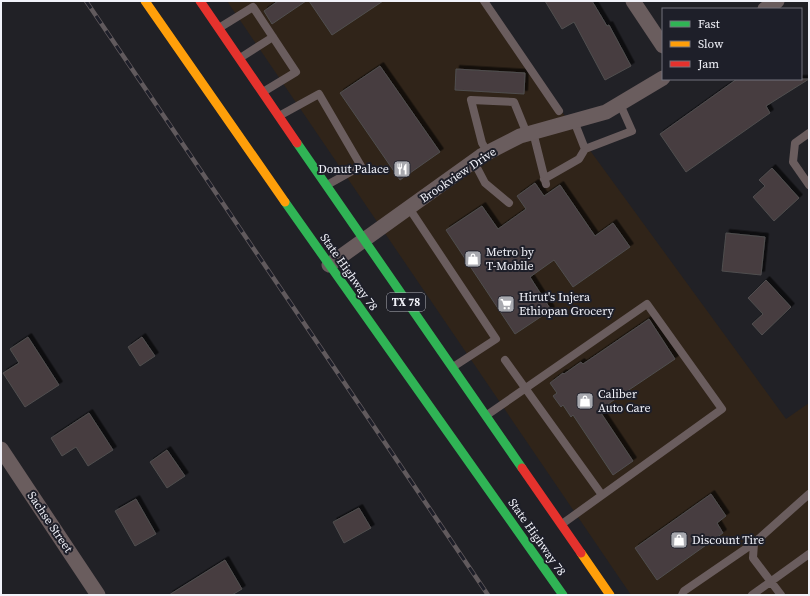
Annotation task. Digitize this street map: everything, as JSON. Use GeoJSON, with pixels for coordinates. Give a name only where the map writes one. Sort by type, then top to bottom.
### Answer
{"type":"FeatureCollection","features":[{"type":"Feature","properties":{"kind":"main road","name":"State Highway 78"},"geometry":{"type":"LineString","coordinates":[[145,1],[329,265],[563,595]]}},
{"type":"Feature","properties":{"kind":"main road","name":"TX 78"},"geometry":{"type":"LineString","coordinates":[[205,5],[218,29],[610,595]]}},
{"type":"Feature","properties":{"kind":"street"},"geometry":{"type":"LineString","coordinates":[[633,1],[662,44]]}},
{"type":"Feature","properties":{"kind":"street"},"geometry":{"type":"LineString","coordinates":[[766,8],[777,1]]}},
{"type":"Feature","properties":{"kind":"street","name":"Brookview Drive"},"geometry":{"type":"LineString","coordinates":[[329,265],[488,153],[520,136],[606,112],[662,79]]}},
{"type":"Feature","properties":{"kind":"street","name":"Sachse Street"},"geometry":{"type":"LineString","coordinates":[[1,449],[98,595]]}},
{"type":"Feature","properties":{"kind":"lane"},"geometry":{"type":"LineString","coordinates":[[484,1],[559,111]]}},
{"type":"Feature","properties":{"kind":"lane"},"geometry":{"type":"LineString","coordinates":[[218,29],[253,7],[296,72],[262,93]]}},
{"type":"Feature","properties":{"kind":"lane"},"geometry":{"type":"LineString","coordinates":[[239,59],[273,37]]}},
{"type":"Feature","properties":{"kind":"lane"},"geometry":{"type":"LineString","coordinates":[[279,117],[319,94],[361,166],[326,186]]}},
{"type":"Feature","properties":{"kind":"lane"},"geometry":{"type":"LineString","coordinates":[[488,153],[482,143],[471,100],[514,102],[530,133],[545,182],[578,159],[585,149],[632,131],[620,104]]}},
{"type":"Feature","properties":{"kind":"lane"},"geometry":{"type":"LineString","coordinates":[[574,121],[585,149]]}},
{"type":"Feature","properties":{"kind":"lane"},"geometry":{"type":"LineString","coordinates":[[809,133],[795,143],[793,162],[809,184]]}},
{"type":"Feature","properties":{"kind":"lane"},"geometry":{"type":"LineString","coordinates":[[474,162],[485,183],[509,203]]}},
{"type":"Feature","properties":{"kind":"lane"},"geometry":{"type":"LineString","coordinates":[[409,208],[496,339],[452,368]]}},
{"type":"Feature","properties":{"kind":"lane"},"geometry":{"type":"LineString","coordinates":[[486,416],[647,304],[722,409],[561,524]]}},
{"type":"Feature","properties":{"kind":"lane"},"geometry":{"type":"LineString","coordinates":[[505,360],[602,495]]}},
{"type":"Feature","properties":{"kind":"lane"},"geometry":{"type":"LineString","coordinates":[[682,595],[684,591],[754,543],[809,494]]}},
{"type":"Feature","properties":{"kind":"lane"},"geometry":{"type":"LineString","coordinates":[[754,543],[753,558],[781,595]]}},
{"type":"Feature","properties":{"kind":"lane"},"geometry":{"type":"LineString","coordinates":[[752,595],[809,554]]}},
{"type":"Feature","properties":{"kind":"shaded area"},"geometry":{"type":"Polygon","coordinates":[[[227,1],[481,1],[786,419],[809,403],[809,595],[631,595],[227,1]]]}},
{"type":"Feature","properties":{"kind":"building"},"geometry":{"type":"Polygon","coordinates":[[[278,1],[306,1],[272,24],[264,11],[278,1]]]}},
{"type":"Feature","properties":{"kind":"building"},"geometry":{"type":"Polygon","coordinates":[[[309,1],[383,1],[332,35],[309,1]]]}},
{"type":"Feature","properties":{"kind":"building"},"geometry":{"type":"Polygon","coordinates":[[[545,1],[592,1],[607,26],[609,25],[631,66],[605,80],[574,22],[562,29],[545,1]]]}},
{"type":"Feature","properties":{"kind":"building"},"geometry":{"type":"Polygon","coordinates":[[[380,66],[440,152],[400,180],[340,93],[380,66]]]}},
{"type":"Feature","properties":{"kind":"building"},"geometry":{"type":"Polygon","coordinates":[[[456,69],[525,73],[524,94],[455,90],[456,69]]]}},
{"type":"Feature","properties":{"kind":"building"},"geometry":{"type":"Polygon","coordinates":[[[809,79],[766,106],[770,113],[686,172],[660,134],[736,80],[809,79]]]}},
{"type":"Feature","properties":{"kind":"building"},"geometry":{"type":"Polygon","coordinates":[[[772,168],[799,198],[774,221],[753,197],[765,186],[759,180],[772,168]]]}},
{"type":"Feature","properties":{"kind":"building"},"geometry":{"type":"Polygon","coordinates":[[[535,183],[544,196],[560,185],[595,236],[613,223],[630,247],[573,287],[554,260],[530,277],[551,310],[515,334],[446,230],[482,206],[498,229],[526,209],[517,196],[535,183]]]}},
{"type":"Feature","properties":{"kind":"building"},"geometry":{"type":"Polygon","coordinates":[[[726,233],[765,237],[761,275],[722,271],[726,233]]]}},
{"type":"Feature","properties":{"kind":"building"},"geometry":{"type":"Polygon","coordinates":[[[766,280],[791,307],[762,335],[752,324],[763,314],[748,298],[766,280]]]}},
{"type":"Feature","properties":{"kind":"building","name":"Caliber Auto Care"},"geometry":{"type":"Polygon","coordinates":[[[649,319],[675,359],[599,410],[633,461],[613,475],[573,415],[571,417],[563,405],[561,407],[553,396],[557,393],[550,383],[581,362],[583,364],[649,319]]]}},
{"type":"Feature","properties":{"kind":"building"},"geometry":{"type":"Polygon","coordinates":[[[28,337],[59,385],[25,407],[3,373],[19,363],[10,349],[28,337]]]}},
{"type":"Feature","properties":{"kind":"building"},"geometry":{"type":"Polygon","coordinates":[[[142,337],[155,356],[140,366],[128,347],[142,337]]]}},
{"type":"Feature","properties":{"kind":"building"},"geometry":{"type":"Polygon","coordinates":[[[89,413],[113,450],[88,466],[76,447],[62,456],[51,438],[89,413]]]}},
{"type":"Feature","properties":{"kind":"building"},"geometry":{"type":"Polygon","coordinates":[[[167,450],[185,476],[167,488],[150,462],[167,450]]]}},
{"type":"Feature","properties":{"kind":"building","name":"Discount Tire"},"geometry":{"type":"Polygon","coordinates":[[[711,494],[726,516],[717,523],[723,533],[657,580],[635,548],[711,494]]]}},
{"type":"Feature","properties":{"kind":"building"},"geometry":{"type":"Polygon","coordinates":[[[136,499],[156,534],[135,546],[115,511],[136,499]]]}},
{"type":"Feature","properties":{"kind":"building"},"geometry":{"type":"Polygon","coordinates":[[[359,508],[371,528],[344,543],[333,522],[359,508]]]}},
{"type":"Feature","properties":{"kind":"building"},"geometry":{"type":"Polygon","coordinates":[[[225,560],[242,589],[232,595],[169,595],[225,560]]]}},
{"type":"Feature","properties":{"kind":"railway"},"geometry":{"type":"LineString","coordinates":[[86,1],[488,595]]}},
{"type":"Feature","properties":{"kind":"traffic: fast"},"geometry":{"type":"LineString","coordinates":[[297,143],[522,468]]}},
{"type":"Feature","properties":{"kind":"traffic: fast"},"geometry":{"type":"LineString","coordinates":[[285,202],[563,595]]}},
{"type":"Feature","properties":{"kind":"traffic: slow"},"geometry":{"type":"LineString","coordinates":[[145,1],[285,202]]}},
{"type":"Feature","properties":{"kind":"traffic: slow"},"geometry":{"type":"LineString","coordinates":[[581,553],[610,595]]}},
{"type":"Feature","properties":{"kind":"traffic: jam"},"geometry":{"type":"LineString","coordinates":[[200,1],[297,143]]}},
{"type":"Feature","properties":{"kind":"traffic: jam"},"geometry":{"type":"LineString","coordinates":[[522,468],[581,553]]}},
{"type":"Feature","properties":{"kind":"place","name":"Donut Palace"},"geometry":{"type":"Point","coordinates":[402,169]}},
{"type":"Feature","properties":{"kind":"place","name":"Metro by T-Mobile"},"geometry":{"type":"Point","coordinates":[473,259]}},
{"type":"Feature","properties":{"kind":"place","name":"Hirut's Injera Ethiopan Grocery"},"geometry":{"type":"Point","coordinates":[506,304]}},
{"type":"Feature","properties":{"kind":"place","name":"Caliber Auto Care"},"geometry":{"type":"Point","coordinates":[585,401]}},
{"type":"Feature","properties":{"kind":"place","name":"Discount Tire"},"geometry":{"type":"Point","coordinates":[679,540]}}]}
